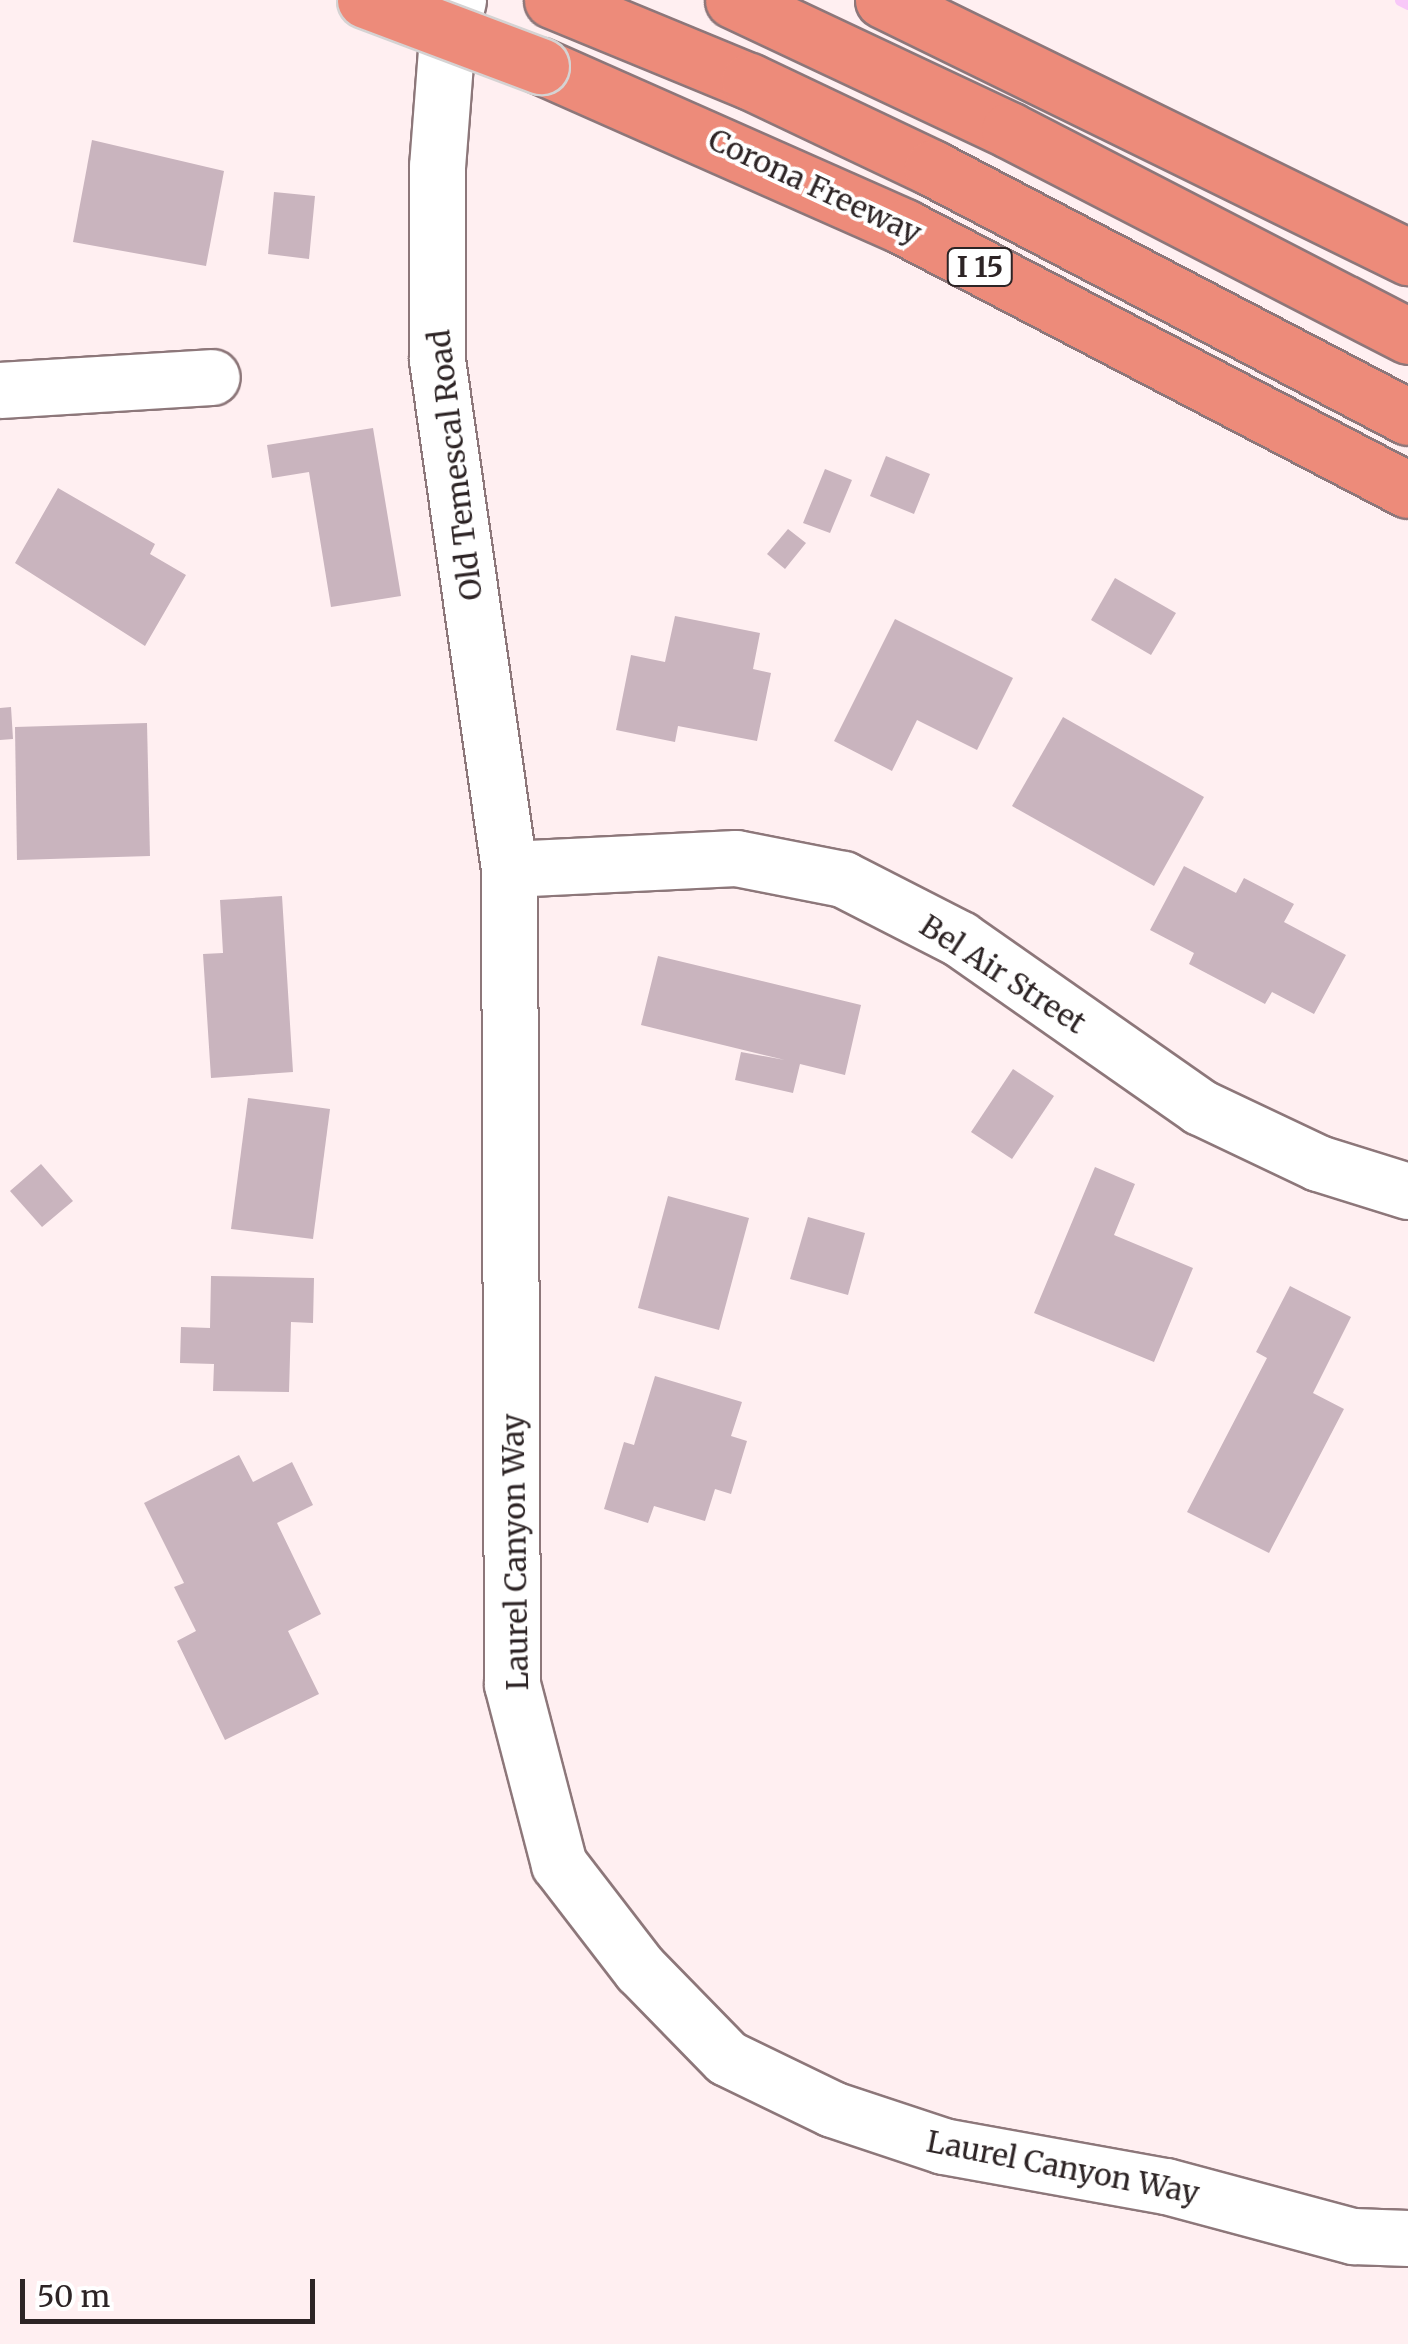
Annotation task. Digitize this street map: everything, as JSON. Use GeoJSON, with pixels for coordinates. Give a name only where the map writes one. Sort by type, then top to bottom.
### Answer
{"type":"FeatureCollection","features":[{"type":"Feature","properties":{"kind":"highway","name":"Corona Freeway"},"geometry":{"type":"LineString","coordinates":[[366,0],[541,66],[904,227],[1408,490]]}},
{"type":"Feature","properties":{"kind":"highway"},"geometry":{"type":"LineString","coordinates":[[733,0],[1228,243],[1408,336]]}},
{"type":"Feature","properties":{"kind":"highway"},"geometry":{"type":"LineString","coordinates":[[882,0],[1408,257]]}},
{"type":"Feature","properties":{"kind":"highway"},"geometry":{"type":"LineString","coordinates":[[556,2],[749,81],[932,168],[1408,418]]}},
{"type":"Feature","properties":{"kind":"highway"},"geometry":{"type":"LineString","coordinates":[[1228,243],[1408,298]]}},
{"type":"Feature","properties":{"kind":"street","name":"Old Temescal Road"},"geometry":{"type":"LineString","coordinates":[[458,0],[446,50],[437,166],[437,360],[510,869]]}},
{"type":"Feature","properties":{"kind":"street"},"geometry":{"type":"LineString","coordinates":[[0,390],[212,377]]}},
{"type":"Feature","properties":{"kind":"street","name":"Bel Air Street"},"geometry":{"type":"LineString","coordinates":[[510,869],[736,858],[843,879],[960,939],[1200,1107],[1318,1163],[1408,1192]]}},
{"type":"Feature","properties":{"kind":"street","name":"Laurel Canyon Way"},"geometry":{"type":"LineString","coordinates":[[510,869],[512,1684],[559,1864],[640,1969],[727,2058],[832,2109],[943,2146],[1166,2186],[1353,2236],[1408,2238]]}},
{"type":"Feature","properties":{"kind":"building"},"geometry":{"type":"Polygon","coordinates":[[[92,140],[224,171],[206,266],[73,242],[92,140]]]}},
{"type":"Feature","properties":{"kind":"building"},"geometry":{"type":"Polygon","coordinates":[[[274,192],[315,196],[309,259],[268,254],[274,192]]]}},
{"type":"Feature","properties":{"kind":"building"},"geometry":{"type":"Polygon","coordinates":[[[373,428],[401,596],[331,607],[309,472],[272,478],[267,445],[373,428]]]}},
{"type":"Feature","properties":{"kind":"building"},"geometry":{"type":"Polygon","coordinates":[[[886,456],[930,474],[914,514],[870,496],[886,456]]]}},
{"type":"Feature","properties":{"kind":"building"},"geometry":{"type":"Polygon","coordinates":[[[825,469],[852,480],[830,533],[803,523],[825,469]]]}},
{"type":"Feature","properties":{"kind":"building"},"geometry":{"type":"Polygon","coordinates":[[[58,488],[155,544],[150,554],[186,575],[145,646],[15,563],[58,488]]]}},
{"type":"Feature","properties":{"kind":"building"},"geometry":{"type":"Polygon","coordinates":[[[788,529],[806,543],[785,569],[767,554],[788,529]]]}},
{"type":"Feature","properties":{"kind":"building"},"geometry":{"type":"Polygon","coordinates":[[[1115,578],[1176,613],[1151,655],[1091,620],[1115,578]]]}},
{"type":"Feature","properties":{"kind":"building"},"geometry":{"type":"Polygon","coordinates":[[[675,616],[760,633],[753,669],[771,673],[757,741],[678,726],[675,742],[616,730],[631,655],[665,662],[675,616]]]}},
{"type":"Feature","properties":{"kind":"building"},"geometry":{"type":"Polygon","coordinates":[[[895,619],[1013,678],[977,750],[917,720],[892,771],[834,741],[895,619]]]}},
{"type":"Feature","properties":{"kind":"building"},"geometry":{"type":"Polygon","coordinates":[[[11,707],[13,739],[0,740],[0,708],[11,707]]]}},
{"type":"Feature","properties":{"kind":"building"},"geometry":{"type":"Polygon","coordinates":[[[1063,717],[1204,797],[1154,886],[1012,806],[1063,717]]]}},
{"type":"Feature","properties":{"kind":"building"},"geometry":{"type":"Polygon","coordinates":[[[147,723],[150,856],[17,860],[15,727],[147,723]]]}},
{"type":"Feature","properties":{"kind":"building"},"geometry":{"type":"Polygon","coordinates":[[[1184,866],[1236,893],[1244,878],[1294,904],[1284,922],[1346,955],[1314,1014],[1272,992],[1265,1004],[1189,964],[1194,953],[1150,930],[1184,866]]]}},
{"type":"Feature","properties":{"kind":"building"},"geometry":{"type":"Polygon","coordinates":[[[282,896],[293,1072],[211,1078],[203,954],[223,953],[220,900],[282,896]]]}},
{"type":"Feature","properties":{"kind":"building"},"geometry":{"type":"Polygon","coordinates":[[[658,956],[861,1005],[845,1075],[800,1064],[793,1093],[735,1080],[741,1052],[785,1060],[641,1025],[658,956]]]}},
{"type":"Feature","properties":{"kind":"building"},"geometry":{"type":"Polygon","coordinates":[[[1013,1069],[1054,1096],[1012,1159],[971,1132],[1013,1069]]]}},
{"type":"Feature","properties":{"kind":"building"},"geometry":{"type":"Polygon","coordinates":[[[248,1098],[330,1109],[313,1239],[231,1229],[248,1098]]]}},
{"type":"Feature","properties":{"kind":"building"},"geometry":{"type":"Polygon","coordinates":[[[41,1164],[73,1201],[42,1227],[10,1191],[41,1164]]]}},
{"type":"Feature","properties":{"kind":"building"},"geometry":{"type":"Polygon","coordinates":[[[1095,1167],[1135,1184],[1114,1235],[1193,1268],[1154,1362],[1034,1313],[1095,1167]]]}},
{"type":"Feature","properties":{"kind":"building"},"geometry":{"type":"Polygon","coordinates":[[[668,1196],[749,1218],[719,1330],[638,1308],[668,1196]]]}},
{"type":"Feature","properties":{"kind":"building"},"geometry":{"type":"Polygon","coordinates":[[[808,1217],[865,1233],[848,1295],[790,1279],[808,1217]]]}},
{"type":"Feature","properties":{"kind":"building"},"geometry":{"type":"Polygon","coordinates":[[[211,1276],[314,1278],[313,1323],[291,1322],[289,1392],[213,1391],[214,1364],[180,1363],[181,1327],[210,1328],[211,1276]]]}},
{"type":"Feature","properties":{"kind":"building"},"geometry":{"type":"Polygon","coordinates":[[[1290,1286],[1351,1317],[1313,1393],[1344,1409],[1269,1553],[1187,1512],[1267,1358],[1256,1352],[1290,1286]]]}},
{"type":"Feature","properties":{"kind":"building"},"geometry":{"type":"Polygon","coordinates":[[[655,1376],[742,1402],[731,1436],[747,1441],[731,1494],[715,1489],[705,1521],[654,1506],[648,1523],[604,1509],[624,1442],[634,1445],[655,1376]]]}},
{"type":"Feature","properties":{"kind":"building"},"geometry":{"type":"Polygon","coordinates":[[[239,1455],[253,1482],[292,1462],[313,1505],[277,1523],[321,1614],[288,1631],[319,1694],[225,1740],[177,1641],[196,1631],[174,1587],[184,1583],[144,1503],[239,1455]]]}},
{"type":"Feature","properties":{"kind":"waterway"},"geometry":{"type":"LineString","coordinates":[[1400,0],[1408,4]]}}]}
